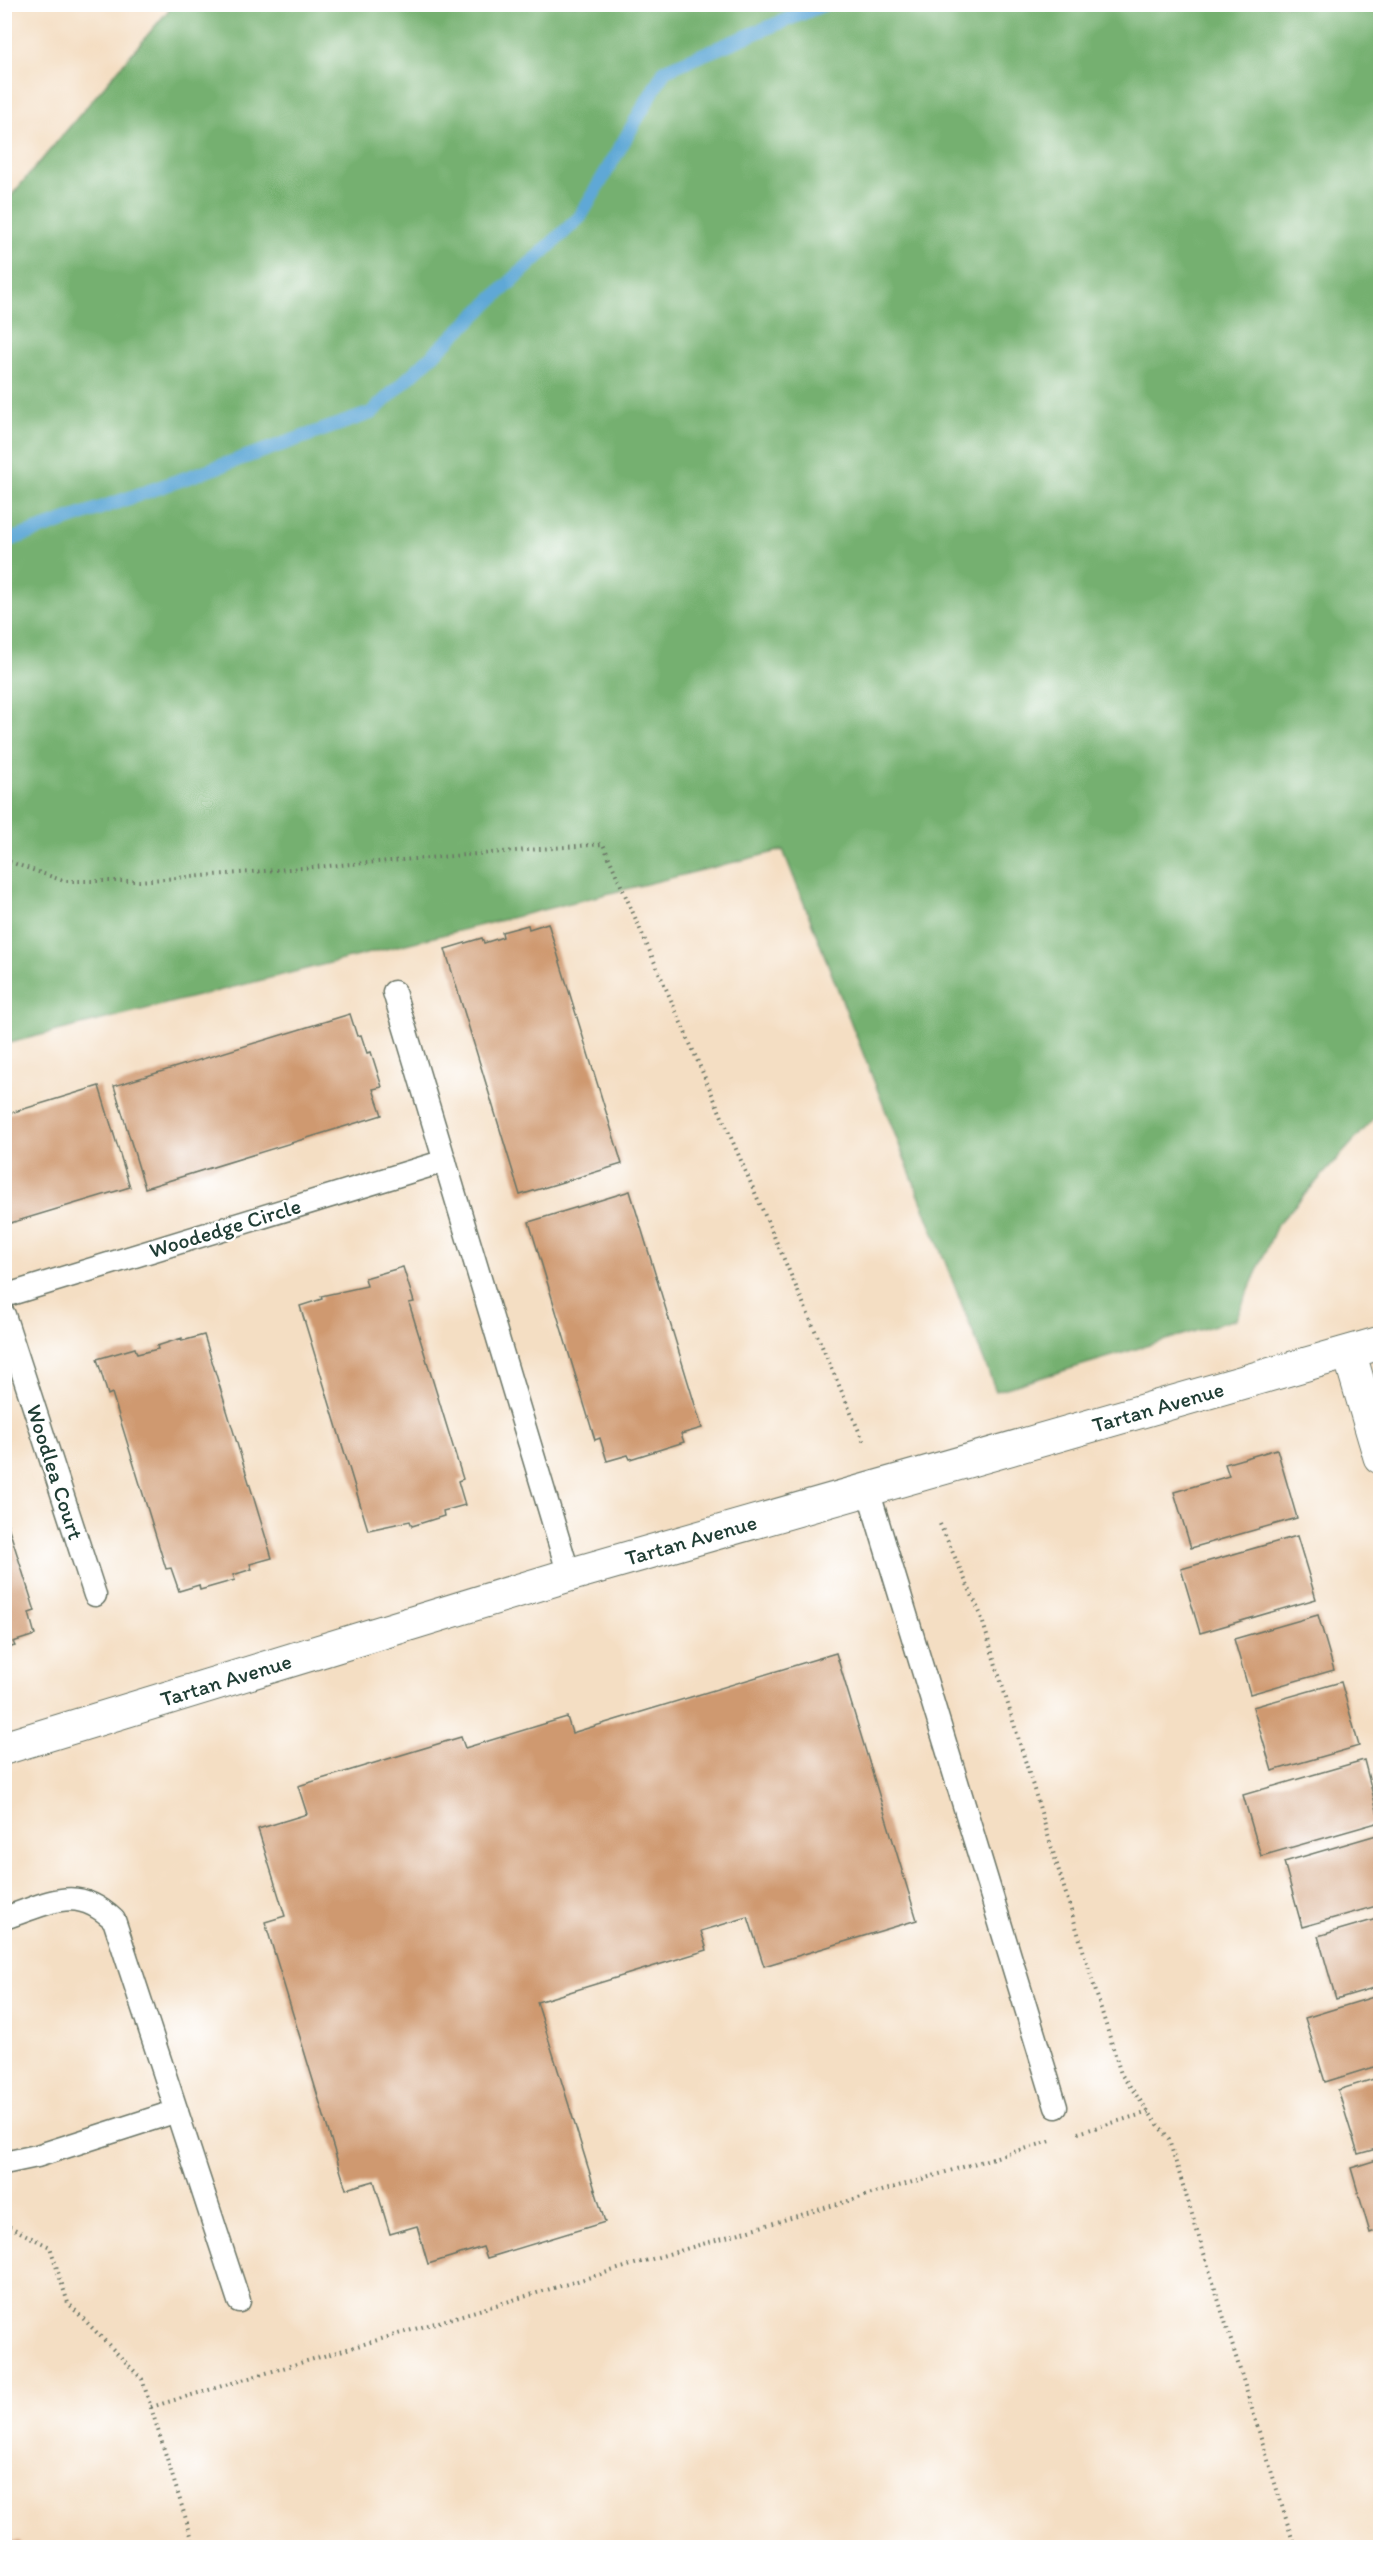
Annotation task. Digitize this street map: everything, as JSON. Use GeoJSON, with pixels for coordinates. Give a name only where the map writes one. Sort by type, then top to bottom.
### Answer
{"type":"FeatureCollection","features":[{"type":"Feature","properties":{"kind":"street","name":"Tartan Avenue"},"geometry":{"type":"LineString","coordinates":[[4,1748],[569,1575],[1380,1343]]}},
{"type":"Feature","properties":{"kind":"street"},"geometry":{"type":"LineString","coordinates":[[1349,1352],[1380,1457]]}},
{"type":"Feature","properties":{"kind":"lane"},"geometry":{"type":"LineString","coordinates":[[394,992],[569,1575]]}},
{"type":"Feature","properties":{"kind":"lane","name":"Woodedge Circle"},"geometry":{"type":"LineString","coordinates":[[4,1296],[445,1161]]}},
{"type":"Feature","properties":{"kind":"lane","name":"Woodlea Court"},"geometry":{"type":"LineString","coordinates":[[4,1315],[95,1595]]}},
{"type":"Feature","properties":{"kind":"lane"},"geometry":{"type":"LineString","coordinates":[[868,1490],[1056,2107]]}},
{"type":"Feature","properties":{"kind":"lane"},"geometry":{"type":"LineString","coordinates":[[4,1918],[70,1897],[99,1906],[114,1920],[239,2301]]}},
{"type":"Feature","properties":{"kind":"lane"},"geometry":{"type":"LineString","coordinates":[[4,2163],[37,2156],[177,2111]]}},
{"type":"Feature","properties":{"kind":"path"},"geometry":{"type":"LineString","coordinates":[[4,860],[64,881],[139,881],[603,844],[865,1445]]}},
{"type":"Feature","properties":{"kind":"path"},"geometry":{"type":"LineString","coordinates":[[940,1524],[980,1613],[1121,2074],[1169,2140],[1294,2547]]}},
{"type":"Feature","properties":{"kind":"path"},"geometry":{"type":"LineString","coordinates":[[1069,2136],[1149,2112]]}},
{"type":"Feature","properties":{"kind":"path"},"geometry":{"type":"LineString","coordinates":[[151,2407],[1057,2139]]}},
{"type":"Feature","properties":{"kind":"path"},"geometry":{"type":"LineString","coordinates":[[4,2224],[50,2247],[68,2303],[142,2379],[195,2547]]}},
{"type":"Feature","properties":{"kind":"green space"},"geometry":{"type":"Polygon","coordinates":[[[173,5],[1380,5],[1380,1112],[1277,1225],[1236,1319],[996,1391],[783,850],[5,1044],[5,203],[173,5]]]}},
{"type":"Feature","properties":{"kind":"building"},"geometry":{"type":"Polygon","coordinates":[[[548,923],[622,1164],[520,1195],[445,949],[482,938],[484,943],[503,937],[502,932],[528,925],[529,929],[548,923]]]}},
{"type":"Feature","properties":{"kind":"building"},"geometry":{"type":"Polygon","coordinates":[[[350,1014],[357,1036],[361,1035],[367,1053],[371,1052],[382,1087],[373,1089],[382,1115],[145,1188],[114,1086],[350,1014]]]}},
{"type":"Feature","properties":{"kind":"building"},"geometry":{"type":"Polygon","coordinates":[[[99,1086],[130,1187],[4,1225],[4,1115],[99,1086]]]}},
{"type":"Feature","properties":{"kind":"building"},"geometry":{"type":"Polygon","coordinates":[[[630,1191],[702,1428],[681,1434],[684,1442],[630,1459],[628,1455],[607,1461],[600,1438],[595,1440],[529,1222],[630,1191]]]}},
{"type":"Feature","properties":{"kind":"building"},"geometry":{"type":"Polygon","coordinates":[[[403,1267],[414,1302],[409,1303],[463,1479],[458,1481],[465,1505],[443,1511],[444,1516],[412,1526],[410,1521],[368,1530],[300,1306],[322,1299],[321,1296],[367,1286],[365,1278],[403,1267]]]}},
{"type":"Feature","properties":{"kind":"building"},"geometry":{"type":"Polygon","coordinates":[[[204,1335],[272,1558],[250,1564],[252,1569],[233,1575],[235,1580],[200,1590],[199,1585],[179,1591],[171,1568],[166,1569],[112,1393],[108,1395],[97,1359],[135,1348],[137,1354],[158,1349],[157,1346],[182,1338],[182,1341],[204,1335]]]}},
{"type":"Feature","properties":{"kind":"building"},"geometry":{"type":"Polygon","coordinates":[[[1277,1449],[1297,1518],[1191,1548],[1174,1492],[1229,1476],[1225,1464],[1277,1449]]]}},
{"type":"Feature","properties":{"kind":"building"},"geometry":{"type":"Polygon","coordinates":[[[4,1513],[35,1611],[29,1613],[35,1635],[13,1642],[15,1646],[4,1649],[4,1513]]]}},
{"type":"Feature","properties":{"kind":"building"},"geometry":{"type":"Polygon","coordinates":[[[1297,1536],[1316,1599],[1200,1633],[1181,1569],[1297,1536]]]}},
{"type":"Feature","properties":{"kind":"building"},"geometry":{"type":"Polygon","coordinates":[[[1318,1615],[1334,1670],[1250,1694],[1234,1639],[1318,1615]]]}},
{"type":"Feature","properties":{"kind":"building"},"geometry":{"type":"Polygon","coordinates":[[[836,1653],[917,1920],[764,1966],[748,1917],[701,1931],[707,1950],[537,2002],[605,2222],[487,2258],[483,2247],[428,2264],[417,2226],[390,2234],[374,2181],[346,2189],[265,1922],[285,1916],[258,1829],[307,1814],[298,1786],[461,1737],[465,1748],[567,1717],[572,1733],[836,1653]]]}},
{"type":"Feature","properties":{"kind":"building"},"geometry":{"type":"Polygon","coordinates":[[[1341,1682],[1359,1746],[1272,1771],[1253,1707],[1341,1682]]]}},
{"type":"Feature","properties":{"kind":"building"},"geometry":{"type":"Polygon","coordinates":[[[1364,1760],[1380,1822],[1261,1856],[1243,1795],[1364,1760]]]}},
{"type":"Feature","properties":{"kind":"building"},"geometry":{"type":"Polygon","coordinates":[[[1380,1834],[1380,1905],[1302,1927],[1284,1862],[1380,1834]]]}},
{"type":"Feature","properties":{"kind":"building"},"geometry":{"type":"Polygon","coordinates":[[[1380,1918],[1380,1986],[1336,1999],[1318,1936],[1380,1918]]]}},
{"type":"Feature","properties":{"kind":"building"},"geometry":{"type":"Polygon","coordinates":[[[1380,1995],[1380,2065],[1325,2082],[1305,2018],[1380,1995]]]}},
{"type":"Feature","properties":{"kind":"building"},"geometry":{"type":"Polygon","coordinates":[[[1380,2077],[1380,2148],[1358,2154],[1338,2090],[1380,2077]]]}},
{"type":"Feature","properties":{"kind":"building"},"geometry":{"type":"Polygon","coordinates":[[[1380,2159],[1380,2229],[1370,2233],[1351,2168],[1380,2159]]]}},
{"type":"Feature","properties":{"kind":"building"},"geometry":{"type":"Polygon","coordinates":[[[20,2541],[21,2548],[4,2548],[4,2543],[20,2541]]]}},
{"type":"Feature","properties":{"kind":"waterway"},"geometry":{"type":"LineString","coordinates":[[4,542],[371,413],[580,217],[665,70],[825,4]]}}]}
